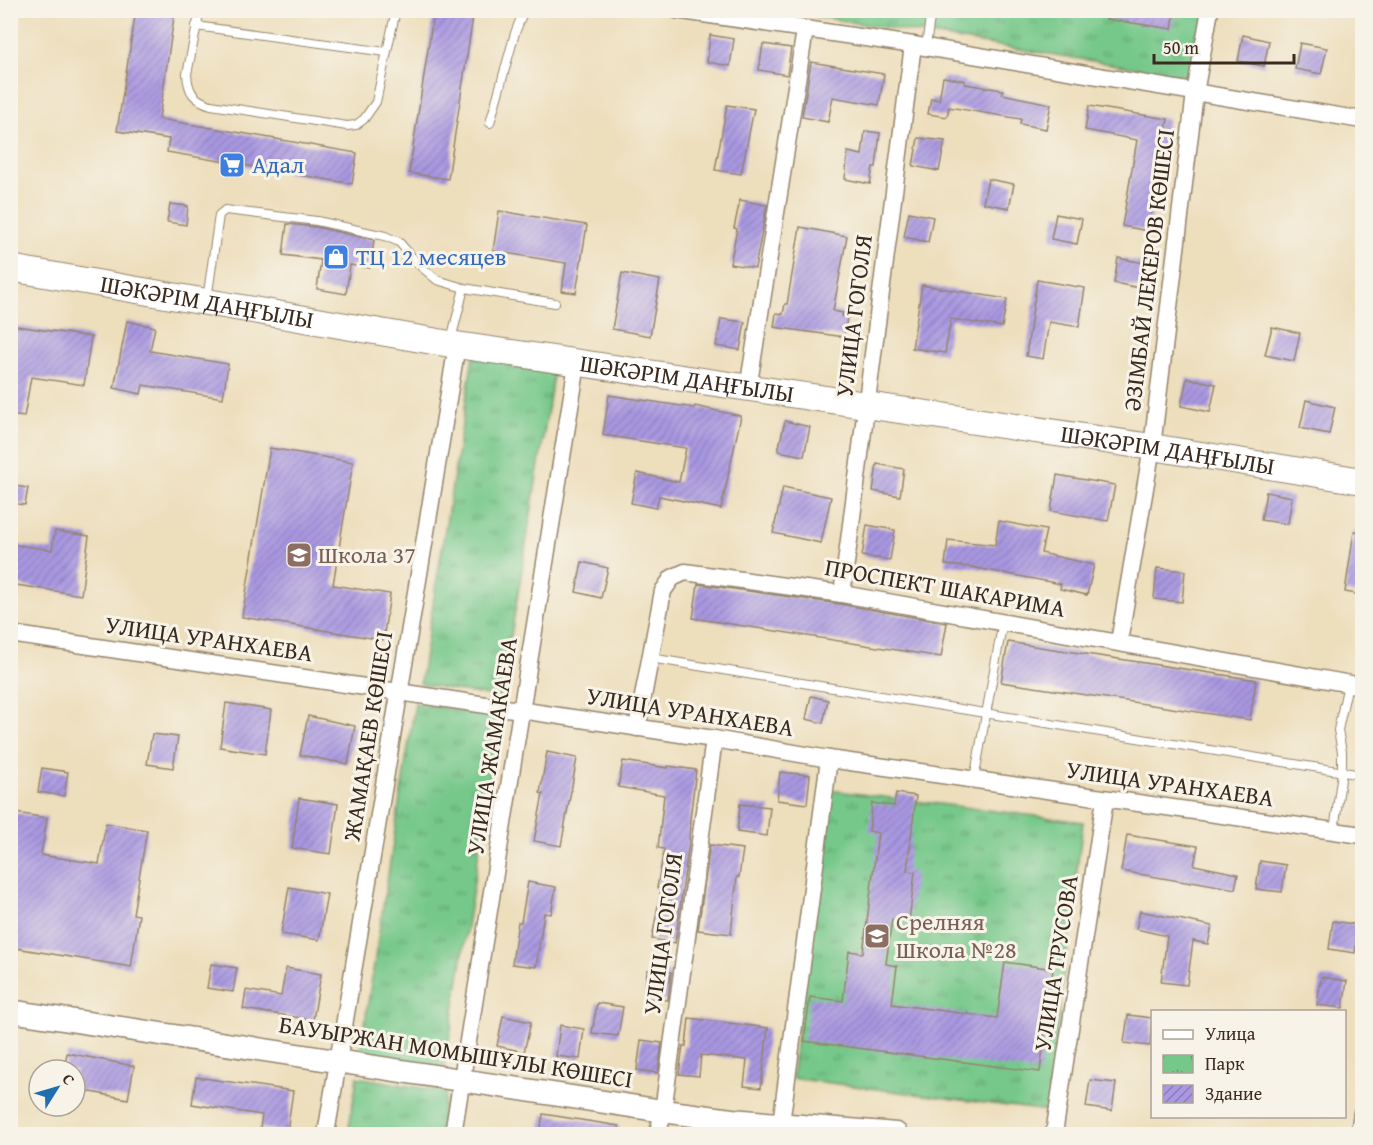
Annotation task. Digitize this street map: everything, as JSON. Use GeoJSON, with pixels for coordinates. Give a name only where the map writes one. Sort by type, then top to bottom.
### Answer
{"type":"FeatureCollection","features":[{"type":"Feature","properties":{"kind":"main road","name":"ШӘКӘРІМ ДАҢҒЫЛЫ"},"geometry":{"type":"LineString","coordinates":[[10,268],[453,345],[1152,447],[1362,481]]}},
{"type":"Feature","properties":{"kind":"street"},"geometry":{"type":"LineString","coordinates":[[676,10],[920,46],[1362,120]]}},
{"type":"Feature","properties":{"kind":"street","name":"ӘЗІМБАЙ ЛЕКЕРОВ КӨШЕСІ"},"geometry":{"type":"LineString","coordinates":[[1119,642],[1152,447],[1195,93],[1210,10]]}},
{"type":"Feature","properties":{"kind":"street"},"geometry":{"type":"LineString","coordinates":[[748,389],[805,30]]}},
{"type":"Feature","properties":{"kind":"street","name":"УЛИЦА ГОГОЛЯ"},"geometry":{"type":"LineString","coordinates":[[842,594],[866,405],[920,46]]}},
{"type":"Feature","properties":{"kind":"street","name":"ЖАМАҚАЕВ КӨШЕСІ"},"geometry":{"type":"LineString","coordinates":[[326,1134],[399,692],[453,345]]}},
{"type":"Feature","properties":{"kind":"street","name":"УЛИЦА ЖАМАКАЕВА"},"geometry":{"type":"LineString","coordinates":[[453,1134],[577,364]]}},
{"type":"Feature","properties":{"kind":"street","name":"ПРОСПЕКТ ШАКАРИМА"},"geometry":{"type":"LineString","coordinates":[[637,728],[663,591],[672,578],[685,572],[842,594],[1003,621],[1355,685]]}},
{"type":"Feature","properties":{"kind":"street","name":"УЛИЦА УРАНХАЕВА"},"geometry":{"type":"LineString","coordinates":[[10,634],[714,739],[829,759],[1362,835]]}},
{"type":"Feature","properties":{"kind":"street","name":"УЛИЦА ГОГОЛЯ"},"geometry":{"type":"LineString","coordinates":[[658,1134],[714,739]]}},
{"type":"Feature","properties":{"kind":"street"},"geometry":{"type":"LineString","coordinates":[[791,1128],[829,759]]}},
{"type":"Feature","properties":{"kind":"street","name":"УЛИЦА ТРУСОВА"},"geometry":{"type":"LineString","coordinates":[[1054,1134],[1105,799]]}},
{"type":"Feature","properties":{"kind":"street","name":"БАУЫРЖАН МОМЫШҰЛЫ КӨШЕСІ"},"geometry":{"type":"LineString","coordinates":[[10,1011],[663,1111],[791,1128],[896,1134]]}},
{"type":"Feature","properties":{"kind":"street"},"geometry":{"type":"LineString","coordinates":[[1359,1134],[1362,1112]]}},
{"type":"Feature","properties":{"kind":"lane"},"geometry":{"type":"LineString","coordinates":[[200,10],[187,74],[187,85],[199,102],[347,126],[364,119],[376,102],[396,10]]}},
{"type":"Feature","properties":{"kind":"lane"},"geometry":{"type":"LineString","coordinates":[[490,123],[515,33],[524,10]]}},
{"type":"Feature","properties":{"kind":"lane"},"geometry":{"type":"LineString","coordinates":[[920,46],[931,10]]}},
{"type":"Feature","properties":{"kind":"lane"},"geometry":{"type":"LineString","coordinates":[[196,26],[386,52]]}},
{"type":"Feature","properties":{"kind":"lane"},"geometry":{"type":"LineString","coordinates":[[206,302],[219,215],[225,210],[317,221],[385,236],[399,242],[418,264],[438,280],[464,288],[555,303]]}},
{"type":"Feature","properties":{"kind":"lane"},"geometry":{"type":"LineString","coordinates":[[453,345],[464,288]]}},
{"type":"Feature","properties":{"kind":"lane"},"geometry":{"type":"LineString","coordinates":[[974,780],[1003,621]]}},
{"type":"Feature","properties":{"kind":"lane"},"geometry":{"type":"LineString","coordinates":[[649,658],[1362,775]]}},
{"type":"Feature","properties":{"kind":"lane"},"geometry":{"type":"LineString","coordinates":[[1334,831],[1342,772],[1342,752],[1338,730],[1355,685]]}},
{"type":"Feature","properties":{"kind":"green space"},"geometry":{"type":"Polygon","coordinates":[[[782,11],[1208,11],[1198,78],[782,11]]]}},
{"type":"Feature","properties":{"kind":"green space"},"geometry":{"type":"Polygon","coordinates":[[[473,357],[554,371],[501,698],[420,684],[473,357]]]}},
{"type":"Feature","properties":{"kind":"green space"},"geometry":{"type":"Polygon","coordinates":[[[415,703],[500,717],[445,1067],[360,1054],[415,703]]]}},
{"type":"Feature","properties":{"kind":"green space"},"geometry":{"type":"Polygon","coordinates":[[[828,790],[1083,822],[1047,1111],[792,1078],[828,790]]]}},
{"type":"Feature","properties":{"kind":"green space"},"geometry":{"type":"Polygon","coordinates":[[[357,1077],[446,1092],[439,1134],[348,1134],[357,1077]]]}},
{"type":"Feature","properties":{"kind":"building"},"geometry":{"type":"Polygon","coordinates":[[[136,10],[175,10],[159,119],[357,153],[352,184],[167,152],[169,139],[117,131],[136,10]]]}},
{"type":"Feature","properties":{"kind":"building"},"geometry":{"type":"Polygon","coordinates":[[[434,10],[474,10],[448,179],[409,173],[434,10]]]}},
{"type":"Feature","properties":{"kind":"building"},"geometry":{"type":"Polygon","coordinates":[[[1107,10],[1175,10],[1172,29],[1106,19],[1107,10]]]}},
{"type":"Feature","properties":{"kind":"building"},"geometry":{"type":"Polygon","coordinates":[[[710,35],[734,39],[730,66],[707,62],[710,35]]]}},
{"type":"Feature","properties":{"kind":"building"},"geometry":{"type":"Polygon","coordinates":[[[1243,35],[1269,41],[1264,66],[1238,61],[1243,35]]]}},
{"type":"Feature","properties":{"kind":"building"},"geometry":{"type":"Polygon","coordinates":[[[1300,43],[1327,48],[1321,74],[1295,69],[1300,43]]]}},
{"type":"Feature","properties":{"kind":"building"},"geometry":{"type":"Polygon","coordinates":[[[763,44],[791,48],[787,75],[759,70],[763,44]]]}},
{"type":"Feature","properties":{"kind":"building"},"geometry":{"type":"Polygon","coordinates":[[[811,62],[884,74],[879,105],[833,97],[828,122],[802,117],[811,62]]]}},
{"type":"Feature","properties":{"kind":"building"},"geometry":{"type":"Polygon","coordinates":[[[943,77],[965,81],[965,84],[1003,90],[1002,94],[1051,104],[1046,129],[1020,124],[1021,119],[949,107],[947,117],[928,114],[931,98],[939,100],[943,77]]]}},
{"type":"Feature","properties":{"kind":"building"},"geometry":{"type":"Polygon","coordinates":[[[727,105],[754,109],[741,174],[715,170],[727,105]]]}},
{"type":"Feature","properties":{"kind":"building"},"geometry":{"type":"Polygon","coordinates":[[[1089,106],[1168,119],[1148,231],[1122,226],[1137,140],[1085,130],[1089,106]]]}},
{"type":"Feature","properties":{"kind":"building"},"geometry":{"type":"Polygon","coordinates":[[[865,131],[880,133],[876,167],[873,167],[870,184],[845,179],[848,152],[862,155],[865,131]]]}},
{"type":"Feature","properties":{"kind":"building"},"geometry":{"type":"Polygon","coordinates":[[[918,138],[945,141],[939,171],[913,166],[918,138]]]}},
{"type":"Feature","properties":{"kind":"building"},"geometry":{"type":"Polygon","coordinates":[[[988,179],[1014,184],[1009,208],[983,203],[988,179]]]}},
{"type":"Feature","properties":{"kind":"building"},"geometry":{"type":"Polygon","coordinates":[[[740,200],[767,205],[755,268],[730,264],[740,200]]]}},
{"type":"Feature","properties":{"kind":"building"},"geometry":{"type":"Polygon","coordinates":[[[170,204],[188,206],[186,225],[167,222],[170,204]]]}},
{"type":"Feature","properties":{"kind":"building"},"geometry":{"type":"Polygon","coordinates":[[[499,211],[587,225],[576,293],[562,291],[566,263],[493,251],[499,211]]]}},
{"type":"Feature","properties":{"kind":"building"},"geometry":{"type":"Polygon","coordinates":[[[909,212],[933,217],[928,242],[904,237],[909,212]]]}},
{"type":"Feature","properties":{"kind":"building"},"geometry":{"type":"Polygon","coordinates":[[[1056,214],[1082,219],[1077,244],[1051,239],[1056,214]]]}},
{"type":"Feature","properties":{"kind":"building"},"geometry":{"type":"Polygon","coordinates":[[[287,224],[316,227],[374,240],[370,268],[350,265],[346,294],[317,289],[321,260],[283,255],[287,224]]]}},
{"type":"Feature","properties":{"kind":"building"},"geometry":{"type":"Polygon","coordinates":[[[800,227],[847,236],[833,311],[843,313],[842,316],[847,317],[844,337],[774,327],[776,313],[783,314],[785,304],[787,304],[800,227]]]}},
{"type":"Feature","properties":{"kind":"building"},"geometry":{"type":"Polygon","coordinates":[[[1118,258],[1144,263],[1140,288],[1114,283],[1118,258]]]}},
{"type":"Feature","properties":{"kind":"building"},"geometry":{"type":"Polygon","coordinates":[[[622,273],[660,280],[650,336],[612,329],[622,273]]]}},
{"type":"Feature","properties":{"kind":"building"},"geometry":{"type":"Polygon","coordinates":[[[1037,280],[1085,288],[1079,327],[1049,322],[1043,359],[1026,356],[1037,280]]]}},
{"type":"Feature","properties":{"kind":"building"},"geometry":{"type":"Polygon","coordinates":[[[922,285],[1007,299],[1002,327],[951,319],[945,353],[912,348],[922,285]]]}},
{"type":"Feature","properties":{"kind":"building"},"geometry":{"type":"Polygon","coordinates":[[[721,319],[745,322],[740,350],[716,346],[721,319]]]}},
{"type":"Feature","properties":{"kind":"building"},"geometry":{"type":"Polygon","coordinates":[[[127,321],[155,327],[150,351],[228,364],[223,398],[143,385],[141,394],[114,388],[127,321]]]}},
{"type":"Feature","properties":{"kind":"building"},"geometry":{"type":"Polygon","coordinates":[[[10,325],[91,337],[84,385],[31,377],[24,417],[10,415],[10,325]]]}},
{"type":"Feature","properties":{"kind":"building"},"geometry":{"type":"Polygon","coordinates":[[[1272,327],[1300,333],[1294,361],[1265,355],[1272,327]]]}},
{"type":"Feature","properties":{"kind":"building"},"geometry":{"type":"Polygon","coordinates":[[[1187,378],[1216,384],[1210,412],[1181,406],[1187,378]]]}},
{"type":"Feature","properties":{"kind":"building"},"geometry":{"type":"Polygon","coordinates":[[[609,395],[694,408],[695,406],[741,416],[721,509],[659,496],[656,508],[631,503],[637,473],[679,482],[686,448],[603,435],[609,395]]]}},
{"type":"Feature","properties":{"kind":"building"},"geometry":{"type":"Polygon","coordinates":[[[1306,400],[1335,407],[1329,434],[1300,428],[1306,400]]]}},
{"type":"Feature","properties":{"kind":"building"},"geometry":{"type":"Polygon","coordinates":[[[785,421],[810,427],[804,456],[778,451],[785,421]]]}},
{"type":"Feature","properties":{"kind":"building"},"geometry":{"type":"Polygon","coordinates":[[[270,448],[353,462],[333,585],[390,594],[383,640],[242,617],[270,448]]]}},
{"type":"Feature","properties":{"kind":"building"},"geometry":{"type":"Polygon","coordinates":[[[877,464],[904,469],[900,496],[873,491],[877,464]]]}},
{"type":"Feature","properties":{"kind":"building"},"geometry":{"type":"Polygon","coordinates":[[[1057,475],[1115,485],[1108,521],[1051,511],[1057,475]]]}},
{"type":"Feature","properties":{"kind":"building"},"geometry":{"type":"Polygon","coordinates":[[[10,485],[28,488],[25,505],[10,503],[10,485]]]}},
{"type":"Feature","properties":{"kind":"building"},"geometry":{"type":"Polygon","coordinates":[[[783,487],[831,497],[821,543],[773,533],[783,487]]]}},
{"type":"Feature","properties":{"kind":"building"},"geometry":{"type":"Polygon","coordinates":[[[1266,492],[1292,497],[1288,524],[1261,520],[1266,492]]]}},
{"type":"Feature","properties":{"kind":"building"},"geometry":{"type":"Polygon","coordinates":[[[999,521],[1046,530],[1041,553],[1094,565],[1087,595],[1060,589],[1061,584],[971,567],[945,565],[948,540],[995,545],[999,521]]]}},
{"type":"Feature","properties":{"kind":"building"},"geometry":{"type":"Polygon","coordinates":[[[867,525],[895,530],[890,560],[862,556],[867,525]]]}},
{"type":"Feature","properties":{"kind":"building"},"geometry":{"type":"Polygon","coordinates":[[[55,531],[89,536],[81,595],[10,584],[10,544],[52,550],[55,531]]]}},
{"type":"Feature","properties":{"kind":"building"},"geometry":{"type":"Polygon","coordinates":[[[1354,531],[1362,532],[1362,595],[1345,592],[1354,531]]]}},
{"type":"Feature","properties":{"kind":"building"},"geometry":{"type":"Polygon","coordinates":[[[582,562],[608,568],[601,598],[576,592],[582,562]]]}},
{"type":"Feature","properties":{"kind":"building"},"geometry":{"type":"Polygon","coordinates":[[[1157,568],[1185,571],[1182,602],[1154,599],[1157,568]]]}},
{"type":"Feature","properties":{"kind":"building"},"geometry":{"type":"Polygon","coordinates":[[[698,584],[840,604],[947,623],[941,657],[693,618],[698,584]]]}},
{"type":"Feature","properties":{"kind":"building"},"geometry":{"type":"Polygon","coordinates":[[[1008,642],[1256,680],[1250,720],[1001,682],[1008,642]]]}},
{"type":"Feature","properties":{"kind":"building"},"geometry":{"type":"Polygon","coordinates":[[[811,696],[828,700],[823,723],[806,719],[811,696]]]}},
{"type":"Feature","properties":{"kind":"building"},"geometry":{"type":"Polygon","coordinates":[[[226,703],[271,710],[265,754],[220,747],[226,703]]]}},
{"type":"Feature","properties":{"kind":"building"},"geometry":{"type":"Polygon","coordinates":[[[308,716],[355,726],[348,764],[300,755],[308,716]]]}},
{"type":"Feature","properties":{"kind":"building"},"geometry":{"type":"Polygon","coordinates":[[[152,734],[178,737],[173,768],[147,764],[152,734]]]}},
{"type":"Feature","properties":{"kind":"building"},"geometry":{"type":"Polygon","coordinates":[[[547,752],[577,758],[561,846],[534,841],[543,794],[540,793],[547,752]]]}},
{"type":"Feature","properties":{"kind":"building"},"geometry":{"type":"Polygon","coordinates":[[[623,761],[696,770],[675,943],[652,939],[661,889],[657,888],[664,849],[658,848],[664,795],[618,787],[623,761]]]}},
{"type":"Feature","properties":{"kind":"building"},"geometry":{"type":"Polygon","coordinates":[[[42,768],[68,772],[64,796],[38,792],[42,768]]]}},
{"type":"Feature","properties":{"kind":"building"},"geometry":{"type":"Polygon","coordinates":[[[780,772],[810,775],[807,804],[777,800],[780,772]]]}},
{"type":"Feature","properties":{"kind":"building","name":"Срелняя Школа №28"},"geometry":{"type":"Polygon","coordinates":[[[896,793],[916,796],[907,871],[915,872],[909,921],[892,919],[886,964],[897,966],[892,1004],[997,1018],[1005,962],[1053,969],[1040,1072],[804,1041],[810,997],[843,1001],[849,951],[863,953],[878,833],[869,831],[872,803],[894,806],[896,793]]]}},
{"type":"Feature","properties":{"kind":"building"},"geometry":{"type":"Polygon","coordinates":[[[299,798],[338,804],[331,854],[292,848],[299,798]]]}},
{"type":"Feature","properties":{"kind":"building"},"geometry":{"type":"Polygon","coordinates":[[[740,804],[770,807],[767,836],[737,832],[740,804]]]}},
{"type":"Feature","properties":{"kind":"building"},"geometry":{"type":"Polygon","coordinates":[[[10,812],[47,818],[41,855],[99,864],[106,823],[147,830],[133,914],[139,915],[131,967],[10,947],[10,812]]]}},
{"type":"Feature","properties":{"kind":"building"},"geometry":{"type":"Polygon","coordinates":[[[1127,835],[1198,846],[1194,865],[1238,874],[1235,889],[1121,871],[1127,835]]]}},
{"type":"Feature","properties":{"kind":"building"},"geometry":{"type":"Polygon","coordinates":[[[710,845],[743,849],[739,877],[737,877],[731,934],[698,930],[710,845]]]}},
{"type":"Feature","properties":{"kind":"building"},"geometry":{"type":"Polygon","coordinates":[[[1260,861],[1286,865],[1282,892],[1256,889],[1260,861]]]}},
{"type":"Feature","properties":{"kind":"building"},"geometry":{"type":"Polygon","coordinates":[[[528,882],[556,887],[551,914],[544,913],[536,967],[512,964],[518,922],[521,922],[528,882]]]}},
{"type":"Feature","properties":{"kind":"building"},"geometry":{"type":"Polygon","coordinates":[[[289,887],[327,894],[319,940],[281,934],[289,887]]]}},
{"type":"Feature","properties":{"kind":"building"},"geometry":{"type":"Polygon","coordinates":[[[1140,911],[1212,926],[1208,944],[1193,941],[1187,985],[1161,982],[1167,936],[1136,929],[1140,911]]]}},
{"type":"Feature","properties":{"kind":"building"},"geometry":{"type":"Polygon","coordinates":[[[1333,921],[1359,925],[1355,953],[1329,949],[1333,921]]]}},
{"type":"Feature","properties":{"kind":"building"},"geometry":{"type":"Polygon","coordinates":[[[211,964],[237,968],[233,992],[207,988],[211,964]]]}},
{"type":"Feature","properties":{"kind":"building"},"geometry":{"type":"Polygon","coordinates":[[[286,968],[321,974],[313,1020],[243,1009],[246,990],[281,996],[286,968]]]}},
{"type":"Feature","properties":{"kind":"building"},"geometry":{"type":"Polygon","coordinates":[[[647,970],[671,972],[668,1000],[645,998],[647,970]]]}},
{"type":"Feature","properties":{"kind":"building"},"geometry":{"type":"Polygon","coordinates":[[[1321,977],[1347,981],[1343,1008],[1317,1005],[1321,977]]]}},
{"type":"Feature","properties":{"kind":"building"},"geometry":{"type":"Polygon","coordinates":[[[597,1003],[623,1007],[618,1036],[592,1033],[597,1003]]]}},
{"type":"Feature","properties":{"kind":"building"},"geometry":{"type":"Polygon","coordinates":[[[1128,1015],[1151,1018],[1150,1046],[1124,1043],[1128,1015]]]}},
{"type":"Feature","properties":{"kind":"building"},"geometry":{"type":"Polygon","coordinates":[[[503,1016],[531,1022],[524,1052],[497,1046],[503,1016]]]}},
{"type":"Feature","properties":{"kind":"building"},"geometry":{"type":"Polygon","coordinates":[[[689,1018],[768,1028],[761,1088],[744,1086],[747,1060],[701,1055],[699,1076],[679,1074],[683,1046],[686,1046],[689,1018]]]}},
{"type":"Feature","properties":{"kind":"building"},"geometry":{"type":"Polygon","coordinates":[[[560,1025],[584,1029],[580,1059],[556,1056],[560,1025]]]}},
{"type":"Feature","properties":{"kind":"building"},"geometry":{"type":"Polygon","coordinates":[[[641,1040],[662,1043],[658,1073],[637,1070],[641,1040]]]}},
{"type":"Feature","properties":{"kind":"building"},"geometry":{"type":"Polygon","coordinates":[[[67,1053],[134,1066],[128,1099],[87,1091],[87,1058],[66,1058],[67,1053]]]}},
{"type":"Feature","properties":{"kind":"building"},"geometry":{"type":"Polygon","coordinates":[[[196,1077],[293,1091],[287,1132],[260,1128],[262,1115],[192,1104],[196,1077]]]}},
{"type":"Feature","properties":{"kind":"building"},"geometry":{"type":"Polygon","coordinates":[[[1090,1080],[1116,1083],[1112,1111],[1086,1107],[1090,1080]]]}},
{"type":"Feature","properties":{"kind":"building"},"geometry":{"type":"Polygon","coordinates":[[[543,1114],[619,1126],[619,1134],[540,1134],[543,1114]]]}},
{"type":"Feature","properties":{"kind":"place","name":"Адал"},"geometry":{"type":"Point","coordinates":[232,165]}},
{"type":"Feature","properties":{"kind":"place","name":"ТЦ 12 месяцев"},"geometry":{"type":"Point","coordinates":[336,257]}},
{"type":"Feature","properties":{"kind":"place","name":"Школа 37"},"geometry":{"type":"Point","coordinates":[299,555]}},
{"type":"Feature","properties":{"kind":"place","name":"Срелняя Школа №28"},"geometry":{"type":"Point","coordinates":[877,936]}}]}
